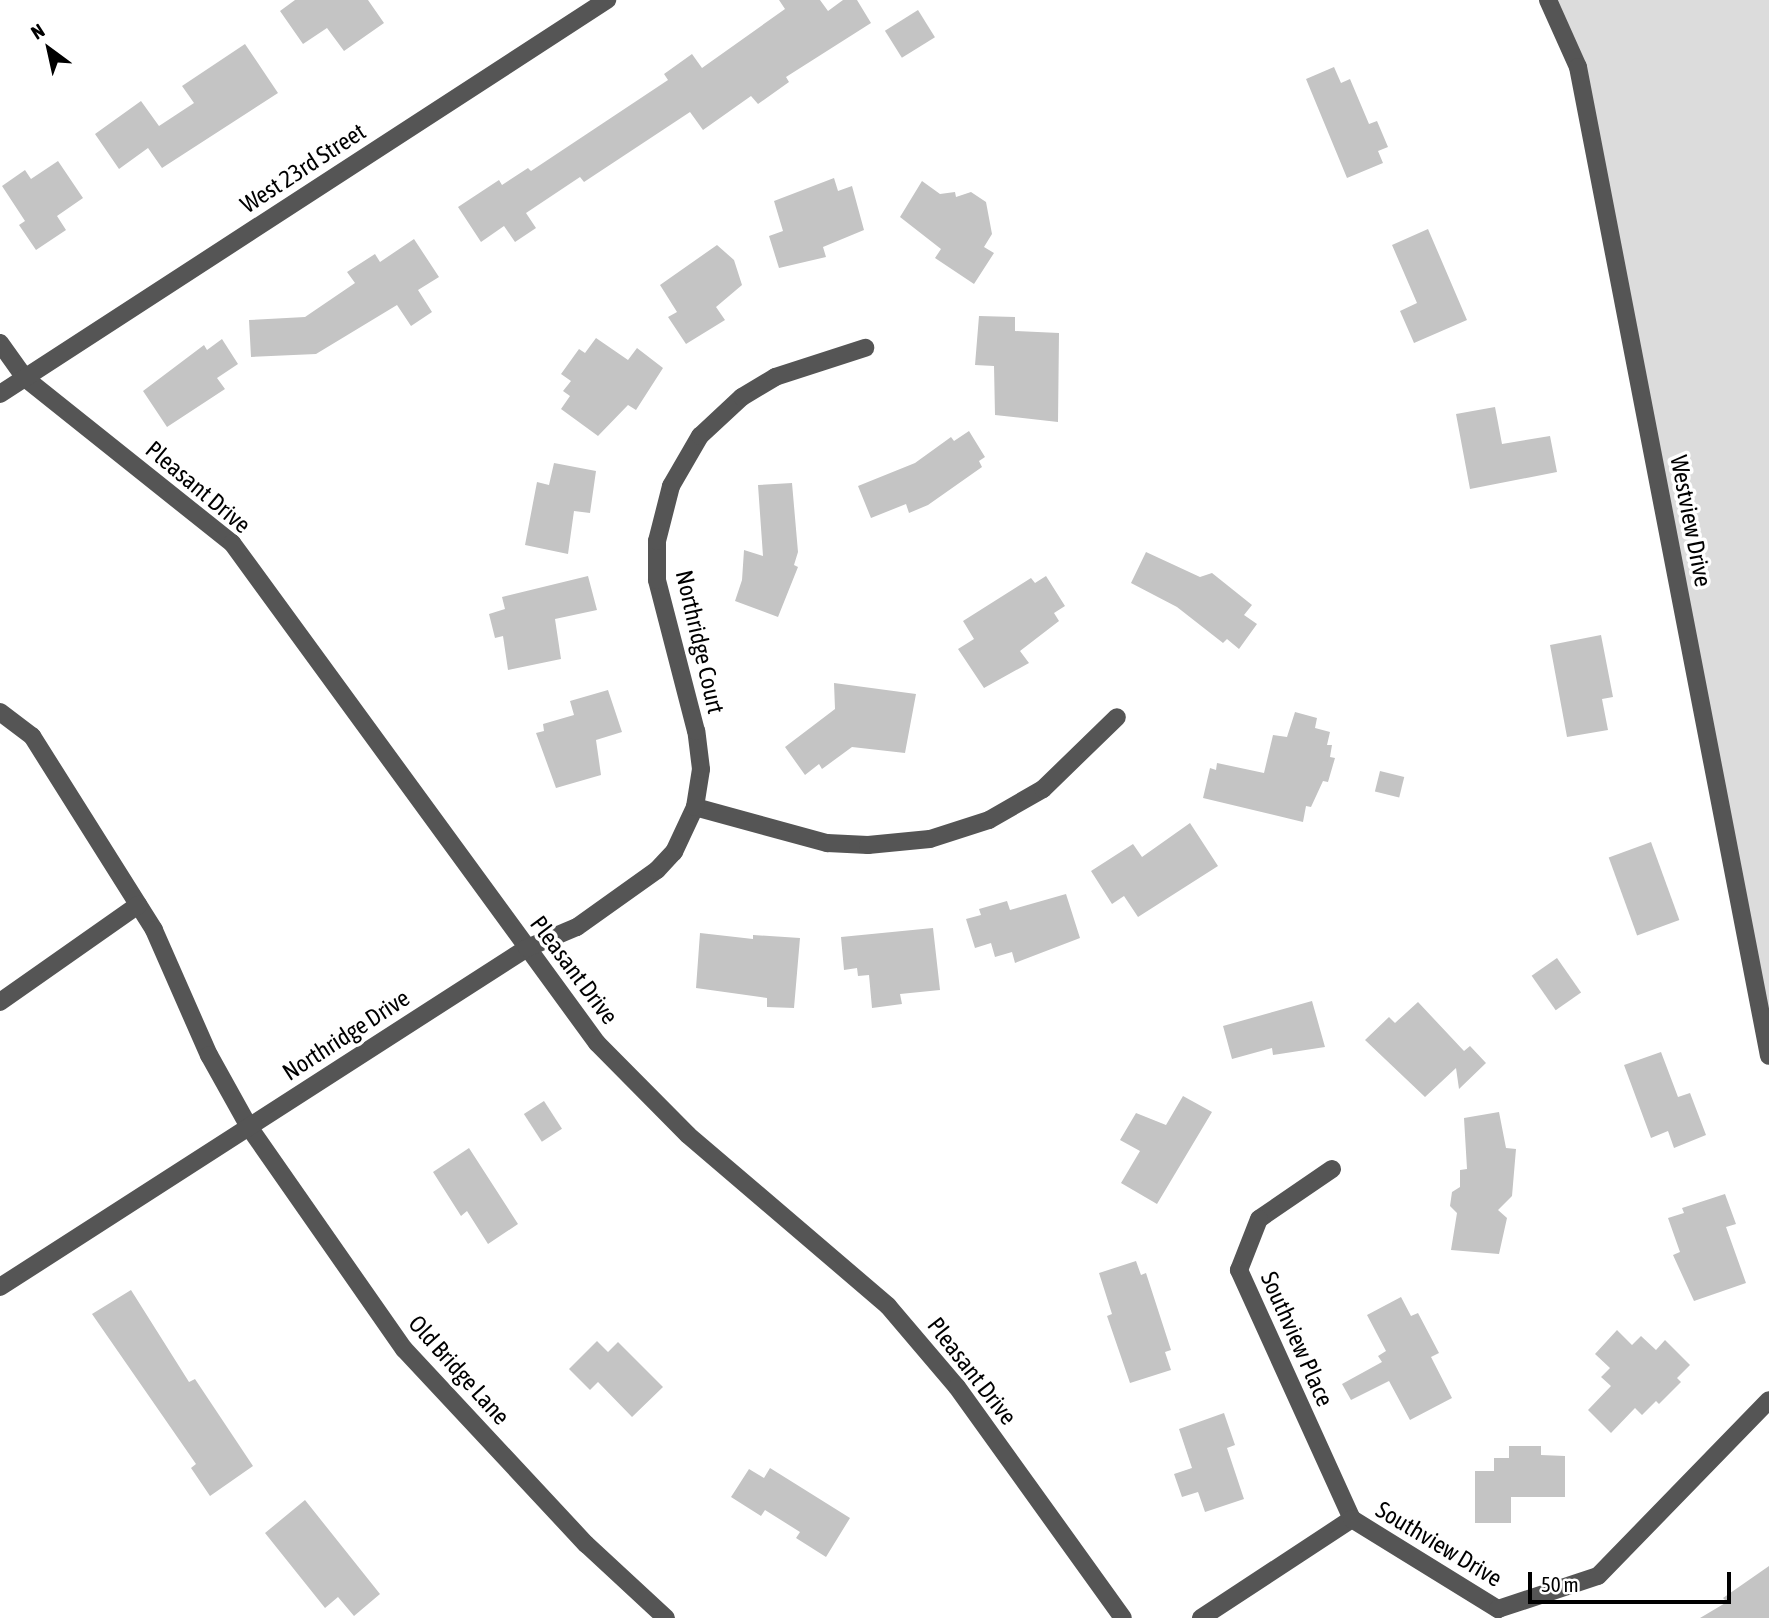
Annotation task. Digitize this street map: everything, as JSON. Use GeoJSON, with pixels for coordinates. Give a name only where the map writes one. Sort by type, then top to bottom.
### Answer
{"type":"FeatureCollection","features":[{"type":"Feature","properties":{"kind":"street","name":"West 23rd Street"},"geometry":{"type":"LineString","coordinates":[[0,394],[607,0]]}},
{"type":"Feature","properties":{"kind":"street","name":"Westview Drive"},"geometry":{"type":"LineString","coordinates":[[1548,0],[1578,67],[1769,1056]]}},
{"type":"Feature","properties":{"kind":"street","name":"Pleasant Drive"},"geometry":{"type":"LineString","coordinates":[[0,343],[25,378],[232,543],[597,1043],[688,1135],[888,1306],[957,1387],[1122,1618]]}},
{"type":"Feature","properties":{"kind":"street","name":"Northridge Court"},"geometry":{"type":"LineString","coordinates":[[695,807],[700,750],[657,580],[660,522],[671,486],[700,436],[742,397],[775,377],[865,348]]}},
{"type":"Feature","properties":{"kind":"street","name":"Old Bridge Lane"},"geometry":{"type":"LineString","coordinates":[[0,712],[32,736],[138,905],[248,1127],[404,1349],[586,1544],[666,1618]]}},
{"type":"Feature","properties":{"kind":"street"},"geometry":{"type":"LineString","coordinates":[[695,807],[827,843],[868,845],[930,839],[970,827],[1026,801],[1060,776],[1117,717]]}},
{"type":"Feature","properties":{"kind":"street","name":"Northridge Drive"},"geometry":{"type":"LineString","coordinates":[[0,1287],[527,948],[577,927],[657,870],[687,831],[695,807]]}},
{"type":"Feature","properties":{"kind":"street"},"geometry":{"type":"LineString","coordinates":[[0,1002],[138,905]]}},
{"type":"Feature","properties":{"kind":"street","name":"Southview Place"},"geometry":{"type":"LineString","coordinates":[[1332,1169],[1259,1219],[1239,1270],[1352,1519]]}},
{"type":"Feature","properties":{"kind":"street","name":"Southview Drive"},"geometry":{"type":"LineString","coordinates":[[1201,1618],[1352,1519],[1498,1609],[1598,1576],[1769,1400]]}},
{"type":"Feature","properties":{"kind":"shaded area"},"geometry":{"type":"Polygon","coordinates":[[[1548,0],[1769,0],[1769,1056],[1578,67],[1548,0]]]}},
{"type":"Feature","properties":{"kind":"building"},"geometry":{"type":"Polygon","coordinates":[[[295,0],[368,0],[384,23],[344,51],[327,28],[303,44],[280,11],[295,0]]]}},
{"type":"Feature","properties":{"kind":"building"},"geometry":{"type":"Polygon","coordinates":[[[779,0],[820,0],[828,11],[843,0],[857,0],[871,23],[786,77],[789,82],[758,104],[751,96],[703,130],[690,112],[584,182],[580,177],[526,213],[536,228],[515,242],[504,226],[481,242],[458,207],[499,180],[502,185],[528,168],[531,171],[668,80],[664,74],[692,54],[702,68],[785,9],[779,0]]]}},
{"type":"Feature","properties":{"kind":"building"},"geometry":{"type":"Polygon","coordinates":[[[918,10],[935,37],[902,58],[885,31],[918,10]]]}},
{"type":"Feature","properties":{"kind":"building"},"geometry":{"type":"Polygon","coordinates":[[[245,44],[278,93],[162,168],[148,148],[119,169],[95,134],[141,101],[159,126],[194,103],[182,86],[245,44]]]}},
{"type":"Feature","properties":{"kind":"building"},"geometry":{"type":"Polygon","coordinates":[[[1334,67],[1341,83],[1350,79],[1369,124],[1377,121],[1388,147],[1378,151],[1383,163],[1347,178],[1306,79],[1334,67]]]}},
{"type":"Feature","properties":{"kind":"building"},"geometry":{"type":"Polygon","coordinates":[[[58,161],[83,198],[57,216],[66,230],[36,250],[19,225],[25,221],[2,186],[25,170],[31,179],[58,161]]]}},
{"type":"Feature","properties":{"kind":"building"},"geometry":{"type":"Polygon","coordinates":[[[834,178],[838,191],[852,186],[864,230],[823,247],[826,257],[779,268],[769,236],[783,231],[774,201],[834,178]]]}},
{"type":"Feature","properties":{"kind":"building"},"geometry":{"type":"Polygon","coordinates":[[[922,181],[940,194],[955,192],[956,197],[971,192],[986,202],[992,234],[984,247],[994,253],[974,284],[935,258],[941,249],[900,217],[922,181]]]}},
{"type":"Feature","properties":{"kind":"building"},"geometry":{"type":"Polygon","coordinates":[[[1428,229],[1467,320],[1414,343],[1400,311],[1417,303],[1392,245],[1428,229]]]}},
{"type":"Feature","properties":{"kind":"building"},"geometry":{"type":"Polygon","coordinates":[[[414,239],[439,277],[418,290],[432,312],[411,326],[397,305],[316,354],[251,357],[249,320],[305,317],[355,283],[347,272],[375,254],[380,262],[414,239]]]}},
{"type":"Feature","properties":{"kind":"building"},"geometry":{"type":"Polygon","coordinates":[[[717,245],[734,260],[742,285],[716,307],[725,320],[686,344],[668,317],[677,312],[660,285],[717,245]]]}},
{"type":"Feature","properties":{"kind":"building"},"geometry":{"type":"Polygon","coordinates":[[[979,316],[1015,317],[1015,331],[1059,333],[1058,422],[995,415],[994,366],[975,365],[979,316]]]}},
{"type":"Feature","properties":{"kind":"building"},"geometry":{"type":"Polygon","coordinates":[[[596,338],[628,360],[637,348],[663,368],[636,410],[628,405],[598,436],[561,409],[570,396],[563,391],[571,381],[561,374],[579,349],[585,353],[596,338]]]}},
{"type":"Feature","properties":{"kind":"building"},"geometry":{"type":"Polygon","coordinates":[[[222,339],[238,364],[217,378],[225,389],[167,427],[143,391],[204,345],[207,350],[222,339]]]}},
{"type":"Feature","properties":{"kind":"building"},"geometry":{"type":"Polygon","coordinates":[[[1495,407],[1502,444],[1550,436],[1557,472],[1470,489],[1456,414],[1495,407]]]}},
{"type":"Feature","properties":{"kind":"building"},"geometry":{"type":"Polygon","coordinates":[[[969,431],[985,457],[979,461],[982,467],[928,505],[909,513],[906,504],[871,518],[858,486],[915,463],[951,437],[954,441],[969,431]]]}},
{"type":"Feature","properties":{"kind":"building"},"geometry":{"type":"Polygon","coordinates":[[[554,463],[596,471],[590,513],[574,511],[568,554],[525,545],[537,482],[549,485],[554,463]]]}},
{"type":"Feature","properties":{"kind":"building"},"geometry":{"type":"Polygon","coordinates":[[[792,483],[798,552],[794,565],[798,567],[778,617],[735,601],[742,580],[744,550],[763,556],[758,485],[792,483]]]}},
{"type":"Feature","properties":{"kind":"building"},"geometry":{"type":"Polygon","coordinates":[[[1146,552],[1200,577],[1212,573],[1252,605],[1244,615],[1257,624],[1239,649],[1227,639],[1223,643],[1177,607],[1131,583],[1146,552]]]}},
{"type":"Feature","properties":{"kind":"building"},"geometry":{"type":"Polygon","coordinates":[[[588,576],[597,610],[555,619],[561,659],[508,670],[503,636],[495,638],[489,614],[505,609],[502,597],[588,576]]]}},
{"type":"Feature","properties":{"kind":"building"},"geometry":{"type":"Polygon","coordinates":[[[1046,576],[1065,606],[1054,613],[1059,621],[1020,651],[1029,663],[984,688],[958,649],[974,639],[963,621],[1031,578],[1035,583],[1046,576]]]}},
{"type":"Feature","properties":{"kind":"building"},"geometry":{"type":"Polygon","coordinates":[[[1601,635],[1613,697],[1602,699],[1608,730],[1567,737],[1550,645],[1601,635]]]}},
{"type":"Feature","properties":{"kind":"building"},"geometry":{"type":"Polygon","coordinates":[[[834,683],[916,694],[905,753],[852,747],[822,769],[819,764],[805,775],[785,747],[835,709],[834,683]]]}},
{"type":"Feature","properties":{"kind":"building"},"geometry":{"type":"Polygon","coordinates":[[[608,690],[622,732],[596,740],[601,775],[556,788],[536,733],[544,731],[543,724],[574,715],[570,701],[608,690]]]}},
{"type":"Feature","properties":{"kind":"building"},"geometry":{"type":"Polygon","coordinates":[[[1295,712],[1317,718],[1315,728],[1330,732],[1327,745],[1332,745],[1330,757],[1335,758],[1328,782],[1323,781],[1311,807],[1306,806],[1303,822],[1203,798],[1210,768],[1216,770],[1217,763],[1264,773],[1273,735],[1287,737],[1295,712]]]}},
{"type":"Feature","properties":{"kind":"building"},"geometry":{"type":"Polygon","coordinates":[[[1380,771],[1404,777],[1399,797],[1375,791],[1380,771]]]}},
{"type":"Feature","properties":{"kind":"building"},"geometry":{"type":"Polygon","coordinates":[[[1190,823],[1218,866],[1138,917],[1124,896],[1112,904],[1091,871],[1133,844],[1142,857],[1190,823]]]}},
{"type":"Feature","properties":{"kind":"building"},"geometry":{"type":"Polygon","coordinates":[[[1651,842],[1679,920],[1637,935],[1609,857],[1651,842]]]}},
{"type":"Feature","properties":{"kind":"building"},"geometry":{"type":"Polygon","coordinates":[[[1066,894],[1080,938],[1015,963],[1012,952],[995,957],[991,943],[975,948],[966,919],[981,915],[979,909],[1007,901],[1010,910],[1066,894]]]}},
{"type":"Feature","properties":{"kind":"building"},"geometry":{"type":"Polygon","coordinates":[[[933,928],[940,990],[900,994],[902,1004],[872,1008],[869,975],[858,976],[857,968],[844,970],[841,937],[933,928]]]}},
{"type":"Feature","properties":{"kind":"building"},"geometry":{"type":"Polygon","coordinates":[[[700,933],[753,939],[753,935],[800,938],[794,1008],[767,1007],[767,998],[696,988],[700,933]]]}},
{"type":"Feature","properties":{"kind":"building"},"geometry":{"type":"Polygon","coordinates":[[[1557,958],[1581,992],[1556,1010],[1532,976],[1557,958]]]}},
{"type":"Feature","properties":{"kind":"building"},"geometry":{"type":"Polygon","coordinates":[[[1312,1001],[1325,1047],[1273,1055],[1272,1048],[1232,1059],[1223,1026],[1312,1001]]]}},
{"type":"Feature","properties":{"kind":"building"},"geometry":{"type":"Polygon","coordinates":[[[1418,1002],[1464,1051],[1470,1046],[1486,1063],[1459,1089],[1456,1068],[1425,1097],[1365,1040],[1389,1017],[1395,1023],[1418,1002]]]}},
{"type":"Feature","properties":{"kind":"building"},"geometry":{"type":"Polygon","coordinates":[[[1661,1052],[1678,1097],[1690,1093],[1706,1135],[1674,1148],[1668,1131],[1651,1138],[1624,1065],[1661,1052]]]}},
{"type":"Feature","properties":{"kind":"building"},"geometry":{"type":"Polygon","coordinates":[[[1183,1096],[1212,1112],[1157,1204],[1121,1183],[1140,1151],[1120,1140],[1136,1113],[1166,1125],[1183,1096]]]}},
{"type":"Feature","properties":{"kind":"building"},"geometry":{"type":"Polygon","coordinates":[[[544,1101],[562,1129],[542,1142],[524,1114],[544,1101]]]}},
{"type":"Feature","properties":{"kind":"building"},"geometry":{"type":"Polygon","coordinates":[[[1499,1112],[1506,1148],[1516,1149],[1512,1196],[1498,1210],[1507,1218],[1499,1254],[1451,1250],[1457,1213],[1450,1206],[1452,1192],[1460,1187],[1460,1170],[1467,1169],[1464,1118],[1499,1112]]]}},
{"type":"Feature","properties":{"kind":"building"},"geometry":{"type":"Polygon","coordinates":[[[469,1148],[518,1224],[488,1244],[467,1211],[461,1216],[433,1172],[469,1148]]]}},
{"type":"Feature","properties":{"kind":"building"},"geometry":{"type":"Polygon","coordinates":[[[1725,1194],[1736,1224],[1726,1227],[1746,1283],[1694,1301],[1673,1255],[1680,1252],[1668,1218],[1684,1213],[1682,1208],[1725,1194]]]}},
{"type":"Feature","properties":{"kind":"building"},"geometry":{"type":"Polygon","coordinates":[[[1136,1261],[1141,1275],[1146,1273],[1171,1350],[1165,1352],[1171,1370],[1130,1383],[1107,1316],[1112,1314],[1099,1273],[1136,1261]]]}},
{"type":"Feature","properties":{"kind":"building"},"geometry":{"type":"Polygon","coordinates":[[[131,1290],[189,1382],[195,1379],[253,1466],[210,1496],[191,1468],[196,1464],[92,1314],[131,1290]]]}},
{"type":"Feature","properties":{"kind":"building"},"geometry":{"type":"Polygon","coordinates":[[[1401,1297],[1411,1316],[1418,1313],[1439,1353],[1431,1357],[1452,1398],[1410,1420],[1389,1381],[1351,1400],[1342,1384],[1382,1362],[1378,1356],[1386,1351],[1367,1315],[1401,1297]]]}},
{"type":"Feature","properties":{"kind":"building"},"geometry":{"type":"Polygon","coordinates":[[[1617,1330],[1632,1345],[1641,1336],[1656,1350],[1665,1340],[1690,1365],[1677,1378],[1681,1382],[1659,1404],[1656,1401],[1642,1415],[1635,1408],[1611,1433],[1588,1410],[1611,1386],[1601,1377],[1610,1368],[1595,1354],[1617,1330]]]}},
{"type":"Feature","properties":{"kind":"building"},"geometry":{"type":"Polygon","coordinates":[[[597,1341],[608,1352],[618,1342],[663,1387],[632,1417],[598,1382],[590,1390],[569,1369],[597,1341]]]}},
{"type":"Feature","properties":{"kind":"building"},"geometry":{"type":"Polygon","coordinates":[[[1224,1413],[1235,1445],[1227,1448],[1244,1499],[1205,1512],[1198,1492],[1182,1497],[1174,1474],[1192,1468],[1179,1429],[1224,1413]]]}},
{"type":"Feature","properties":{"kind":"building"},"geometry":{"type":"Polygon","coordinates":[[[1509,1446],[1541,1446],[1541,1455],[1565,1456],[1565,1497],[1511,1497],[1511,1523],[1475,1523],[1475,1471],[1494,1471],[1494,1458],[1509,1458],[1509,1446]]]}},
{"type":"Feature","properties":{"kind":"building"},"geometry":{"type":"Polygon","coordinates":[[[770,1468],[850,1518],[826,1557],[796,1538],[800,1532],[765,1510],[761,1516],[731,1497],[749,1469],[764,1478],[770,1468]]]}},
{"type":"Feature","properties":{"kind":"building"},"geometry":{"type":"Polygon","coordinates":[[[305,1500],[380,1594],[354,1616],[338,1597],[325,1608],[265,1533],[305,1500]]]}},
{"type":"Feature","properties":{"kind":"building"},"geometry":{"type":"Polygon","coordinates":[[[1769,1566],[1769,1618],[1700,1618],[1727,1602],[1723,1598],[1769,1566]]]}}]}
